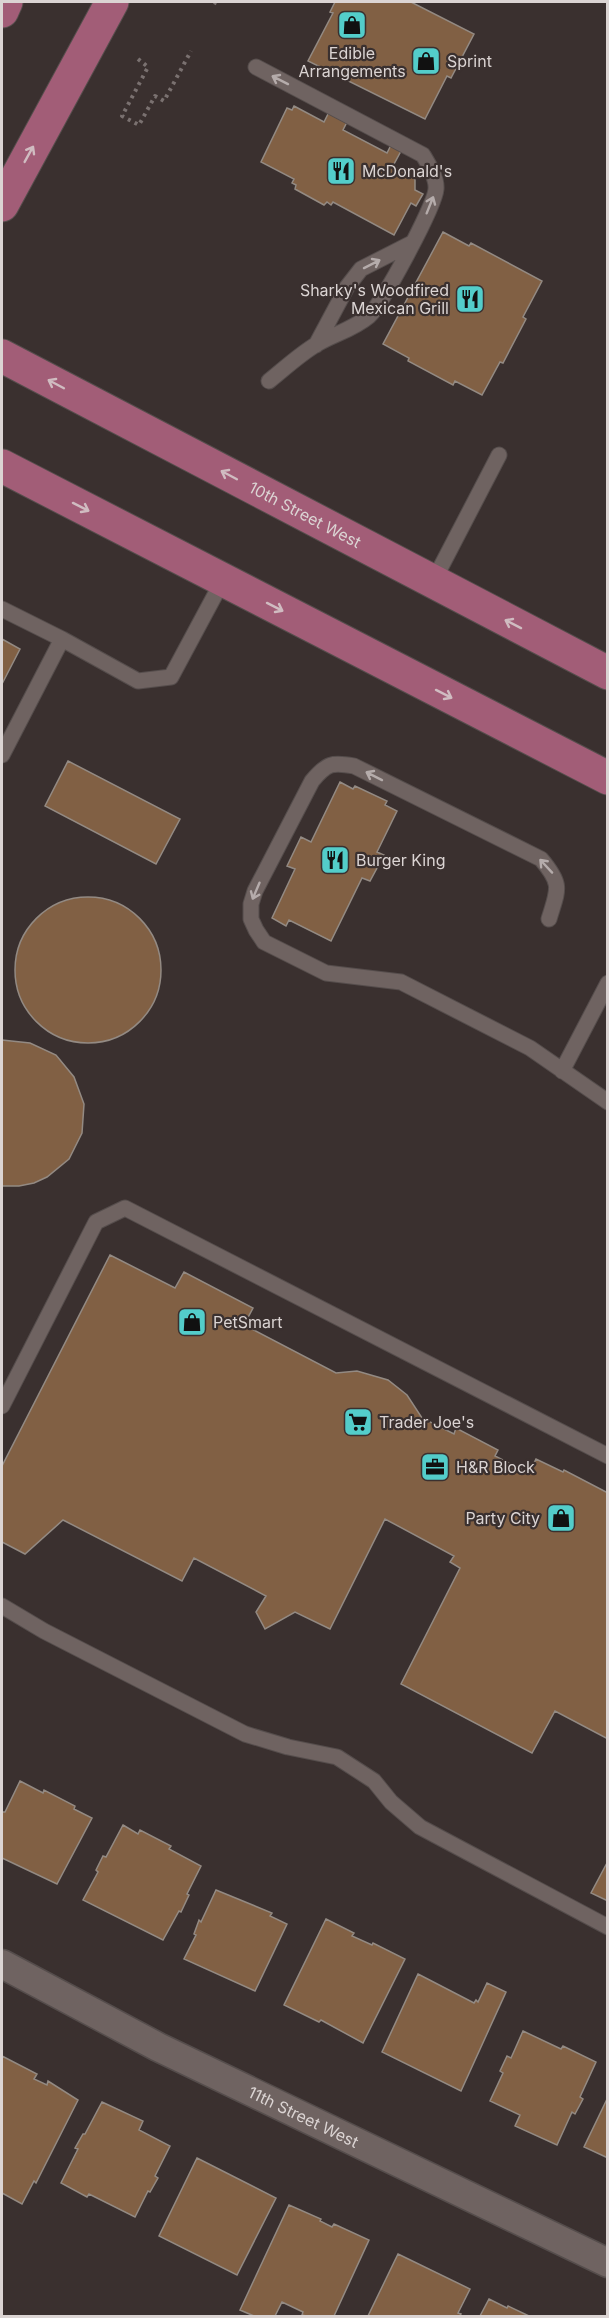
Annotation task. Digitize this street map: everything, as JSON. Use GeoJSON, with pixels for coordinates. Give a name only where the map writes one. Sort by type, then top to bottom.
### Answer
{"type":"FeatureCollection","features":[{"type":"Feature","properties":{"kind":"main road"},"geometry":{"type":"LineString","coordinates":[[2,11],[6,2]]}},
{"type":"Feature","properties":{"kind":"main road"},"geometry":{"type":"LineString","coordinates":[[2,205],[112,2]]}},
{"type":"Feature","properties":{"kind":"main road","name":"10th Street West"},"geometry":{"type":"LineString","coordinates":[[2,356],[608,673]]}},
{"type":"Feature","properties":{"kind":"main road"},"geometry":{"type":"LineString","coordinates":[[2,465],[608,778]]}},
{"type":"Feature","properties":{"kind":"street","name":"11th Street West"},"geometry":{"type":"LineString","coordinates":[[2,1964],[158,2047],[608,2263]]}},
{"type":"Feature","properties":{"kind":"lane"},"geometry":{"type":"LineString","coordinates":[[256,67],[423,155],[432,170],[436,189],[386,295],[371,314],[358,325],[316,345],[269,381]]}},
{"type":"Feature","properties":{"kind":"lane"},"geometry":{"type":"LineString","coordinates":[[316,345],[347,287],[361,269],[412,243]]}},
{"type":"Feature","properties":{"kind":"lane"},"geometry":{"type":"LineString","coordinates":[[433,582],[499,455]]}},
{"type":"Feature","properties":{"kind":"lane"},"geometry":{"type":"LineString","coordinates":[[2,609],[138,681],[171,678],[223,580]]}},
{"type":"Feature","properties":{"kind":"lane"},"geometry":{"type":"LineString","coordinates":[[2,754],[62,639]]}},
{"type":"Feature","properties":{"kind":"lane"},"geometry":{"type":"LineString","coordinates":[[549,919],[558,888],[553,873],[541,860],[354,766],[337,763],[323,767],[312,781],[255,891],[251,904],[251,919],[264,942],[326,974],[401,982],[530,1048],[608,1102]]}},
{"type":"Feature","properties":{"kind":"lane"},"geometry":{"type":"LineString","coordinates":[[562,1071],[608,983]]}},
{"type":"Feature","properties":{"kind":"lane"},"geometry":{"type":"LineString","coordinates":[[2,1406],[96,1222],[125,1208],[608,1456]]}},
{"type":"Feature","properties":{"kind":"lane"},"geometry":{"type":"LineString","coordinates":[[2,1606],[44,1631],[244,1734],[288,1747],[337,1757],[374,1781],[391,1802],[420,1827],[608,1927]]}},
{"type":"Feature","properties":{"kind":"path"},"geometry":{"type":"LineString","coordinates":[[214,2],[220,5]]}},
{"type":"Feature","properties":{"kind":"path"},"geometry":{"type":"LineString","coordinates":[[138,59],[148,67],[122,117],[139,126],[155,96],[164,101],[191,51]]}},
{"type":"Feature","properties":{"kind":"building"},"geometry":{"type":"Polygon","coordinates":[[[335,2],[411,2],[474,34],[451,78],[447,76],[425,119],[308,61],[333,13],[330,12],[335,2]]]}},
{"type":"Feature","properties":{"kind":"building","name":"McDonald's"},"geometry":{"type":"Polygon","coordinates":[[[294,106],[324,122],[329,112],[347,122],[343,130],[387,153],[391,145],[401,151],[393,166],[412,176],[415,180],[415,190],[423,194],[416,206],[411,203],[394,235],[333,202],[331,205],[327,202],[324,205],[295,189],[296,185],[292,183],[294,179],[261,162],[287,108],[292,110],[294,106]]]}},
{"type":"Feature","properties":{"kind":"building","name":"Sharky's Woodfired Mexican Grill"},"geometry":{"type":"Polygon","coordinates":[[[443,232],[469,246],[471,243],[542,281],[523,317],[526,319],[503,363],[500,362],[482,395],[455,381],[453,385],[408,361],[409,358],[383,344],[443,232]]]}},
{"type":"Feature","properties":{"kind":"building"},"geometry":{"type":"Polygon","coordinates":[[[2,639],[20,649],[2,684],[2,639]]]}},
{"type":"Feature","properties":{"kind":"building"},"geometry":{"type":"Polygon","coordinates":[[[68,761],[180,819],[156,864],[45,806],[68,761]]]}},
{"type":"Feature","properties":{"kind":"building","name":"Burger King"},"geometry":{"type":"Polygon","coordinates":[[[340,782],[353,789],[355,786],[387,801],[385,805],[397,811],[377,852],[384,855],[370,881],[362,878],[331,941],[289,920],[286,926],[272,918],[295,869],[287,866],[301,837],[311,842],[340,782]]]}},
{"type":"Feature","properties":{"kind":"building"},"geometry":{"type":"Polygon","coordinates":[[[88,897],[116,903],[139,919],[155,942],[161,970],[155,998],[139,1021],[116,1037],[88,1043],[60,1037],[37,1021],[21,998],[15,970],[21,942],[37,919],[60,903],[88,897]]]}},
{"type":"Feature","properties":{"kind":"building"},"geometry":{"type":"Polygon","coordinates":[[[2,1040],[30,1043],[56,1055],[74,1077],[84,1104],[82,1133],[69,1159],[47,1177],[19,1186],[2,1186],[2,1040]]]}},
{"type":"Feature","properties":{"kind":"building"},"geometry":{"type":"Polygon","coordinates":[[[110,1255],[175,1288],[184,1272],[253,1308],[244,1325],[336,1373],[357,1371],[388,1380],[407,1395],[422,1418],[454,1434],[456,1428],[498,1450],[495,1456],[529,1473],[536,1459],[563,1472],[564,1470],[608,1493],[608,1739],[555,1711],[532,1753],[401,1684],[460,1568],[450,1562],[454,1556],[385,1519],[330,1629],[295,1612],[265,1629],[256,1612],[266,1596],[194,1558],[182,1581],[63,1520],[25,1554],[2,1542],[2,1466],[110,1255]]]}},
{"type":"Feature","properties":{"kind":"building"},"geometry":{"type":"Polygon","coordinates":[[[20,1781],[43,1793],[44,1790],[92,1818],[57,1884],[2,1858],[2,1812],[5,1812],[20,1781]]]}},
{"type":"Feature","properties":{"kind":"building"},"geometry":{"type":"Polygon","coordinates":[[[123,1825],[138,1834],[140,1830],[171,1846],[169,1849],[201,1866],[181,1912],[179,1911],[163,1940],[83,1900],[98,1872],[96,1870],[103,1856],[106,1857],[123,1825]]]}},
{"type":"Feature","properties":{"kind":"building"},"geometry":{"type":"Polygon","coordinates":[[[608,1861],[608,1901],[591,1893],[608,1861]]]}},
{"type":"Feature","properties":{"kind":"building"},"geometry":{"type":"Polygon","coordinates":[[[216,1890],[272,1913],[270,1916],[287,1924],[255,1991],[184,1959],[196,1935],[194,1934],[199,1920],[201,1922],[216,1890]]]}},
{"type":"Feature","properties":{"kind":"building"},"geometry":{"type":"Polygon","coordinates":[[[326,1919],[354,1933],[352,1936],[372,1945],[373,1943],[405,1959],[363,2043],[321,2020],[319,2022],[284,2005],[326,1919]]]}},
{"type":"Feature","properties":{"kind":"building"},"geometry":{"type":"Polygon","coordinates":[[[418,1974],[474,2003],[476,2000],[478,2002],[487,1983],[506,1992],[461,2091],[382,2052],[418,1974]]]}},
{"type":"Feature","properties":{"kind":"building"},"geometry":{"type":"Polygon","coordinates":[[[523,2031],[561,2049],[563,2046],[596,2062],[580,2097],[583,2099],[575,2114],[572,2112],[557,2145],[515,2126],[520,2115],[490,2101],[503,2073],[500,2071],[507,2056],[511,2058],[523,2031]]]}},
{"type":"Feature","properties":{"kind":"building"},"geometry":{"type":"Polygon","coordinates":[[[2,2056],[37,2074],[34,2079],[47,2085],[48,2081],[78,2100],[36,2183],[34,2181],[22,2204],[2,2193],[2,2056]]]}},
{"type":"Feature","properties":{"kind":"building"},"geometry":{"type":"Polygon","coordinates":[[[608,2097],[608,2158],[584,2147],[608,2097]]]}},
{"type":"Feature","properties":{"kind":"building"},"geometry":{"type":"Polygon","coordinates":[[[102,2102],[143,2121],[139,2130],[170,2146],[155,2176],[158,2178],[150,2192],[148,2191],[135,2217],[89,2194],[87,2197],[61,2183],[78,2149],[75,2148],[102,2102]]]}},
{"type":"Feature","properties":{"kind":"building"},"geometry":{"type":"Polygon","coordinates":[[[197,2158],[276,2198],[237,2275],[159,2236],[197,2158]]]}},
{"type":"Feature","properties":{"kind":"building"},"geometry":{"type":"Polygon","coordinates":[[[289,2205],[321,2219],[320,2221],[332,2227],[334,2224],[369,2240],[334,2316],[302,2315],[303,2312],[282,2302],[275,2316],[254,2316],[240,2310],[289,2205]]]}},
{"type":"Feature","properties":{"kind":"building"},"geometry":{"type":"Polygon","coordinates":[[[398,2254],[470,2289],[458,2313],[461,2314],[460,2316],[368,2316],[398,2254]]]}},
{"type":"Feature","properties":{"kind":"building"},"geometry":{"type":"Polygon","coordinates":[[[489,2299],[507,2308],[508,2306],[529,2316],[480,2316],[489,2299]]]}},
{"type":"Feature","properties":{"kind":"place","name":"Edible Arrangements"},"geometry":{"type":"Point","coordinates":[352,25]}},
{"type":"Feature","properties":{"kind":"place","name":"Sprint"},"geometry":{"type":"Point","coordinates":[426,61]}},
{"type":"Feature","properties":{"kind":"place","name":"McDonald's"},"geometry":{"type":"Point","coordinates":[341,171]}},
{"type":"Feature","properties":{"kind":"place","name":"Sharky's Woodfired Mexican Grill"},"geometry":{"type":"Point","coordinates":[470,299]}},
{"type":"Feature","properties":{"kind":"place","name":"Burger King"},"geometry":{"type":"Point","coordinates":[335,860]}},
{"type":"Feature","properties":{"kind":"place","name":"PetSmart"},"geometry":{"type":"Point","coordinates":[192,1322]}},
{"type":"Feature","properties":{"kind":"place","name":"Trader Joe's"},"geometry":{"type":"Point","coordinates":[358,1422]}},
{"type":"Feature","properties":{"kind":"place","name":"H&R Block"},"geometry":{"type":"Point","coordinates":[435,1467]}},
{"type":"Feature","properties":{"kind":"place","name":"Party City"},"geometry":{"type":"Point","coordinates":[561,1518]}}]}
